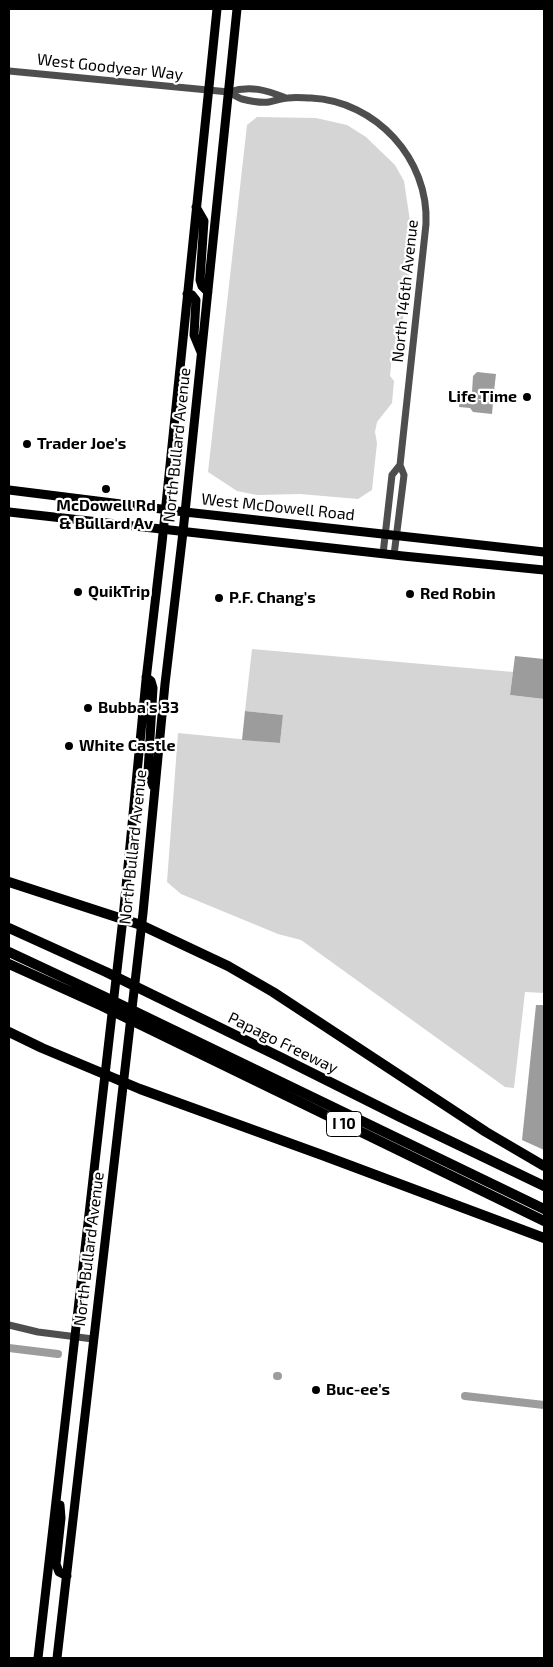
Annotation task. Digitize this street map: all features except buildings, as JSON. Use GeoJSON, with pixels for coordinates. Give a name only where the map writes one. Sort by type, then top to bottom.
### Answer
{"type":"FeatureCollection","features":[{"type":"Feature","properties":{"kind":"highway"},"geometry":{"type":"LineString","coordinates":[[9,882],[123,918],[228,966],[252,979],[486,1132],[544,1166]]}},
{"type":"Feature","properties":{"kind":"highway","name":"Papago Freeway"},"geometry":{"type":"LineString","coordinates":[[9,928],[106,972],[544,1186]]}},
{"type":"Feature","properties":{"kind":"highway"},"geometry":{"type":"LineString","coordinates":[[9,952],[103,1001]]}},
{"type":"Feature","properties":{"kind":"highway","name":"I 10"},"geometry":{"type":"LineString","coordinates":[[9,964],[103,1001],[544,1221]]}},
{"type":"Feature","properties":{"kind":"highway"},"geometry":{"type":"LineString","coordinates":[[144,1021],[544,1209]]}},
{"type":"Feature","properties":{"kind":"highway"},"geometry":{"type":"LineString","coordinates":[[9,1032],[123,1082],[544,1238]]}},
{"type":"Feature","properties":{"kind":"main road","name":"North Bullard Avenue"},"geometry":{"type":"LineString","coordinates":[[38,1658],[123,918],[146,677],[217,9]]}},
{"type":"Feature","properties":{"kind":"main road","name":"North Bullard Avenue"},"geometry":{"type":"LineString","coordinates":[[57,1658],[141,925],[237,9]]}},
{"type":"Feature","properties":{"kind":"main road"},"geometry":{"type":"LineString","coordinates":[[196,207],[204,221],[200,280],[202,286],[208,292]]}},
{"type":"Feature","properties":{"kind":"main road"},"geometry":{"type":"LineString","coordinates":[[187,294],[192,295],[196,300],[194,335],[202,353]]}},
{"type":"Feature","properties":{"kind":"main road","name":"West McDowell Road"},"geometry":{"type":"LineString","coordinates":[[9,490],[164,510],[544,552]]}},
{"type":"Feature","properties":{"kind":"main road"},"geometry":{"type":"LineString","coordinates":[[9,512],[394,556],[544,570]]}},
{"type":"Feature","properties":{"kind":"main road"},"geometry":{"type":"LineString","coordinates":[[146,677],[151,682],[153,688],[148,772],[154,791]]}},
{"type":"Feature","properties":{"kind":"main road"},"geometry":{"type":"LineString","coordinates":[[58,1490],[61,1518],[56,1564],[59,1572],[67,1576]]}},
{"type":"Feature","properties":{"kind":"street","name":"West Goodyear Way"},"geometry":{"type":"LineString","coordinates":[[9,71],[229,92]]}},
{"type":"Feature","properties":{"kind":"street"},"geometry":{"type":"LineString","coordinates":[[229,92],[241,88],[269,91],[286,98]]}},
{"type":"Feature","properties":{"kind":"street"},"geometry":{"type":"LineString","coordinates":[[229,92],[241,99],[269,102],[286,98]]}},
{"type":"Feature","properties":{"kind":"street","name":"North 146th Avenue"},"geometry":{"type":"LineString","coordinates":[[286,98],[312,98],[345,105],[364,114],[388,131],[401,145],[414,164],[424,191],[426,210],[400,465],[404,475],[394,556]]}},
{"type":"Feature","properties":{"kind":"street","name":"North 146th Avenue"},"geometry":{"type":"LineString","coordinates":[[383,554],[392,475],[400,465]]}},
{"type":"Feature","properties":{"kind":"street"},"geometry":{"type":"LineString","coordinates":[[9,1325],[38,1332],[93,1339]]}},
{"type":"Feature","properties":{"kind":"shaded area"},"geometry":{"type":"Polygon","coordinates":[[[257,117],[316,118],[347,125],[366,137],[395,165],[404,181],[410,221],[410,271],[399,345],[392,354],[390,376],[394,381],[392,403],[377,422],[375,432],[377,443],[372,490],[358,499],[300,494],[257,495],[237,491],[208,472],[247,125],[257,117]]]}},
{"type":"Feature","properties":{"kind":"shaded area"},"geometry":{"type":"Polygon","coordinates":[[[477,372],[496,374],[493,400],[478,400],[493,402],[492,414],[473,412],[470,408],[459,407],[460,392],[472,392],[473,376],[477,372]]]}},
{"type":"Feature","properties":{"kind":"shaded area"},"geometry":{"type":"Polygon","coordinates":[[[252,649],[513,672],[510,695],[544,699],[544,993],[525,992],[514,1088],[505,1087],[301,940],[278,934],[181,894],[167,882],[178,733],[280,743],[283,715],[245,711],[252,649]]]}},
{"type":"Feature","properties":{"kind":"shaded area"},"geometry":{"type":"Polygon","coordinates":[[[515,656],[544,659],[544,699],[510,695],[515,656]]]}},
{"type":"Feature","properties":{"kind":"shaded area"},"geometry":{"type":"Polygon","coordinates":[[[245,711],[283,715],[280,743],[242,740],[245,711]]]}},
{"type":"Feature","properties":{"kind":"shaded area"},"geometry":{"type":"Polygon","coordinates":[[[536,1005],[544,1005],[544,1150],[522,1140],[536,1005]]]}},
{"type":"Feature","properties":{"kind":"waterway"},"geometry":{"type":"LineString","coordinates":[[9,1348],[58,1354]]}},
{"type":"Feature","properties":{"kind":"waterway"},"geometry":{"type":"LineString","coordinates":[[465,1396],[544,1405]]}},
{"type":"Feature","properties":{"kind":"place","name":"Life Time"},"geometry":{"type":"Point","coordinates":[527,397]}},
{"type":"Feature","properties":{"kind":"place","name":"Trader Joe's"},"geometry":{"type":"Point","coordinates":[27,444]}},
{"type":"Feature","properties":{"kind":"place","name":"McDowell Rd & Bullard Av"},"geometry":{"type":"Point","coordinates":[106,489]}},
{"type":"Feature","properties":{"kind":"place","name":"QuikTrip"},"geometry":{"type":"Point","coordinates":[78,592]}},
{"type":"Feature","properties":{"kind":"place","name":"Red Robin"},"geometry":{"type":"Point","coordinates":[410,594]}},
{"type":"Feature","properties":{"kind":"place","name":"P.F. Chang's"},"geometry":{"type":"Point","coordinates":[219,598]}},
{"type":"Feature","properties":{"kind":"place","name":"Bubba's 33"},"geometry":{"type":"Point","coordinates":[88,708]}},
{"type":"Feature","properties":{"kind":"place","name":"White Castle"},"geometry":{"type":"Point","coordinates":[69,746]}},
{"type":"Feature","properties":{"kind":"place","name":"Buc-ee's"},"geometry":{"type":"Point","coordinates":[316,1390]}}]}
